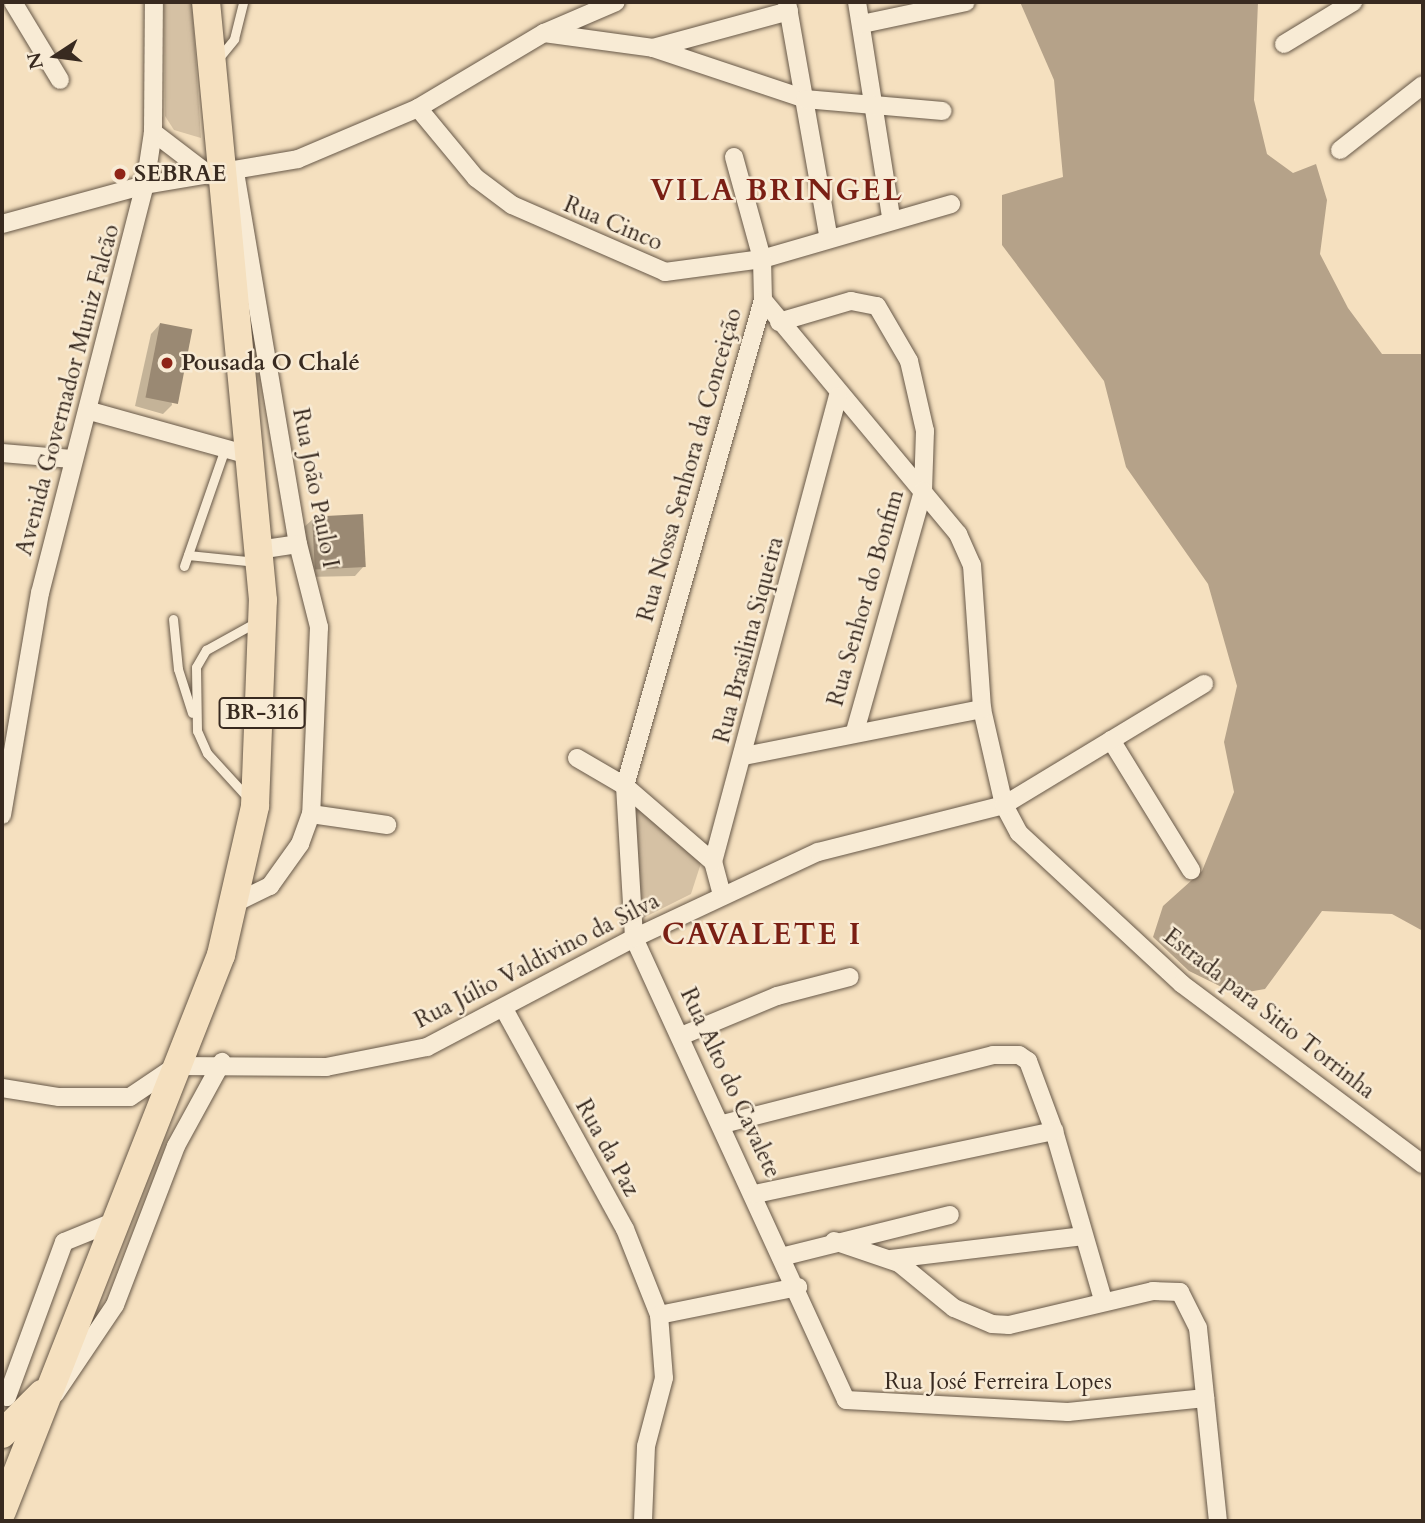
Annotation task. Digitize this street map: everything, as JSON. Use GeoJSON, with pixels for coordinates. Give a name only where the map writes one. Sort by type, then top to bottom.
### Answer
{"type":"FeatureCollection","features":[{"type":"Feature","properties":{"kind":"highway","name":"BR-316"},"geometry":{"type":"LineString","coordinates":[[2,1511],[7,1482],[118,1220],[237,902],[255,806],[263,618],[258,556],[237,451],[221,174],[206,2]]}},
{"type":"Feature","properties":{"kind":"highway"},"geometry":{"type":"LineString","coordinates":[[2,1434],[43,1401]]}},
{"type":"Feature","properties":{"kind":"street"},"geometry":{"type":"LineString","coordinates":[[13,2],[60,80]]}},
{"type":"Feature","properties":{"kind":"street","name":"Avenida Governador Muniz Falcão"},"geometry":{"type":"LineString","coordinates":[[2,815],[40,593],[72,459],[90,411],[145,185],[153,132],[155,2]]}},
{"type":"Feature","properties":{"kind":"street"},"geometry":{"type":"LineString","coordinates":[[2,224],[145,185],[298,159],[418,108],[544,33],[616,2]]}},
{"type":"Feature","properties":{"kind":"street"},"geometry":{"type":"LineString","coordinates":[[857,2],[891,217]]}},
{"type":"Feature","properties":{"kind":"street"},"geometry":{"type":"LineString","coordinates":[[862,24],[967,2]]}},
{"type":"Feature","properties":{"kind":"street"},"geometry":{"type":"LineString","coordinates":[[1284,44],[1353,2]]}},
{"type":"Feature","properties":{"kind":"street"},"geometry":{"type":"LineString","coordinates":[[653,48],[788,6],[828,235]]}},
{"type":"Feature","properties":{"kind":"street"},"geometry":{"type":"LineString","coordinates":[[544,33],[653,48],[805,99],[872,109],[942,111]]}},
{"type":"Feature","properties":{"kind":"street"},"geometry":{"type":"LineString","coordinates":[[1340,150],[1423,85]]}},
{"type":"Feature","properties":{"kind":"street","name":"Rua Cinco"},"geometry":{"type":"LineString","coordinates":[[418,108],[475,177],[512,205],[632,261],[691,272],[762,259],[828,235],[951,204]]}},
{"type":"Feature","properties":{"kind":"street"},"geometry":{"type":"LineString","coordinates":[[153,132],[221,174]]}},
{"type":"Feature","properties":{"kind":"street","name":"Rua Nossa Senhora da Conceição"},"geometry":{"type":"LineString","coordinates":[[625,786],[763,300],[762,259],[734,157]]}},
{"type":"Feature","properties":{"kind":"street","name":"Rua João Paulo I"},"geometry":{"type":"LineString","coordinates":[[221,174],[321,656],[311,814],[300,844],[270,886],[237,902]]}},
{"type":"Feature","properties":{"kind":"street"},"geometry":{"type":"LineString","coordinates":[[763,300],[838,396],[958,534],[972,565],[982,709],[1004,805]]}},
{"type":"Feature","properties":{"kind":"street","name":"Rua Senhor do Bonfim"},"geometry":{"type":"LineString","coordinates":[[779,322],[851,302],[877,306],[889,316],[909,361],[925,431],[923,491],[855,731]]}},
{"type":"Feature","properties":{"kind":"street","name":"Rua Brasilina Siqueira"},"geometry":{"type":"LineString","coordinates":[[713,862],[744,756],[838,396]]}},
{"type":"Feature","properties":{"kind":"street"},"geometry":{"type":"LineString","coordinates":[[90,411],[237,451]]}},
{"type":"Feature","properties":{"kind":"street"},"geometry":{"type":"LineString","coordinates":[[2,453],[72,459]]}},
{"type":"Feature","properties":{"kind":"street"},"geometry":{"type":"LineString","coordinates":[[258,556],[298,544]]}},
{"type":"Feature","properties":{"kind":"street","name":"Rua Júlio Valdivino da Silva"},"geometry":{"type":"LineString","coordinates":[[2,1088],[59,1097],[130,1097],[176,1066],[222,1062],[326,1067],[379,1062],[427,1047],[504,1009],[634,938],[818,852],[1004,805],[1204,684]]}},
{"type":"Feature","properties":{"kind":"street"},"geometry":{"type":"LineString","coordinates":[[744,756],[855,731],[982,709]]}},
{"type":"Feature","properties":{"kind":"street"},"geometry":{"type":"LineString","coordinates":[[1111,740],[1191,870]]}},
{"type":"Feature","properties":{"kind":"street"},"geometry":{"type":"LineString","coordinates":[[577,758],[625,786],[713,862],[722,895]]}},
{"type":"Feature","properties":{"kind":"street","name":"Rua Alto do Cavalete"},"geometry":{"type":"LineString","coordinates":[[625,786],[634,938],[723,1124],[781,1257],[798,1287],[839,1390]]}},
{"type":"Feature","properties":{"kind":"street","name":"Estrada para Sitio Torrinha"},"geometry":{"type":"LineString","coordinates":[[1004,805],[1035,852],[1182,984],[1423,1164]]}},
{"type":"Feature","properties":{"kind":"street"},"geometry":{"type":"LineString","coordinates":[[311,814],[387,825]]}},
{"type":"Feature","properties":{"kind":"street"},"geometry":{"type":"LineString","coordinates":[[681,1036],[777,996],[850,977]]}},
{"type":"Feature","properties":{"kind":"street","name":"Rua da Paz"},"geometry":{"type":"LineString","coordinates":[[504,1009],[625,1229],[659,1315],[664,1378],[646,1446],[643,1521]]}},
{"type":"Feature","properties":{"kind":"street"},"geometry":{"type":"LineString","coordinates":[[723,1124],[993,1055],[1028,1061],[1054,1130],[1103,1300]]}},
{"type":"Feature","properties":{"kind":"street"},"geometry":{"type":"LineString","coordinates":[[43,1401],[78,1367],[115,1305],[176,1146],[222,1062]]}},
{"type":"Feature","properties":{"kind":"street"},"geometry":{"type":"LineString","coordinates":[[755,1194],[1054,1130]]}},
{"type":"Feature","properties":{"kind":"street"},"geometry":{"type":"LineString","coordinates":[[781,1257],[834,1241],[950,1215]]}},
{"type":"Feature","properties":{"kind":"street"},"geometry":{"type":"LineString","coordinates":[[7,1397],[64,1242],[118,1220]]}},
{"type":"Feature","properties":{"kind":"street"},"geometry":{"type":"LineString","coordinates":[[891,1259],[1084,1236]]}},
{"type":"Feature","properties":{"kind":"street"},"geometry":{"type":"LineString","coordinates":[[834,1241],[891,1259],[954,1308],[992,1324],[1009,1325],[1103,1300],[1169,1290],[1191,1307],[1205,1398],[1218,1521]]}},
{"type":"Feature","properties":{"kind":"street"},"geometry":{"type":"LineString","coordinates":[[659,1315],[798,1287]]}},
{"type":"Feature","properties":{"kind":"street","name":"Rua José Ferreira Lopes"},"geometry":{"type":"LineString","coordinates":[[839,1390],[854,1405],[1068,1412],[1205,1398]]}},
{"type":"Feature","properties":{"kind":"lane"},"geometry":{"type":"LineString","coordinates":[[210,68],[234,39],[243,2]]}},
{"type":"Feature","properties":{"kind":"lane"},"geometry":{"type":"LineString","coordinates":[[184,566],[237,451]]}},
{"type":"Feature","properties":{"kind":"lane"},"geometry":{"type":"LineString","coordinates":[[188,555],[258,556]]}},
{"type":"Feature","properties":{"kind":"lane"},"geometry":{"type":"LineString","coordinates":[[197,731],[201,658],[263,618]]}},
{"type":"Feature","properties":{"kind":"lane"},"geometry":{"type":"LineString","coordinates":[[173,619],[178,669],[197,731],[207,753],[255,806]]}},
{"type":"Feature","properties":{"kind":"shaded area"},"geometry":{"type":"Polygon","coordinates":[[[164,2],[192,2],[201,138],[174,130],[165,116],[164,2]]]}},
{"type":"Feature","properties":{"kind":"shaded area"},"geometry":{"type":"Polygon","coordinates":[[[1020,2],[1258,2],[1254,100],[1267,154],[1293,173],[1316,164],[1327,200],[1320,254],[1348,308],[1382,354],[1423,354],[1423,931],[1392,914],[1322,911],[1265,989],[1236,994],[1189,971],[1153,937],[1163,906],[1202,871],[1234,792],[1224,742],[1237,686],[1208,584],[1126,467],[1104,381],[1002,245],[1002,195],[1063,177],[1054,80],[1020,2]]]}},
{"type":"Feature","properties":{"kind":"shaded area"},"geometry":{"type":"Polygon","coordinates":[[[632,797],[702,860],[691,894],[639,920],[632,797]]]}},
{"type":"Feature","properties":{"kind":"building","name":"Pousada O Chalé"},"geometry":{"type":"Polygon","coordinates":[[[160,323],[192,329],[178,404],[145,398],[160,323]]]}},
{"type":"Feature","properties":{"kind":"building"},"geometry":{"type":"Polygon","coordinates":[[[363,514],[366,567],[315,570],[312,517],[363,514]]]}},
{"type":"Feature","properties":{"kind":"place","name":"SEBRAE"},"geometry":{"type":"Point","coordinates":[120,174]}},
{"type":"Feature","properties":{"kind":"place","name":"Pousada O Chalé"},"geometry":{"type":"Point","coordinates":[167,363]}},
{"type":"Feature","properties":{"kind":"district","name":"VILA BRINGEL"},"geometry":{"type":"Point","coordinates":[777,191]}},
{"type":"Feature","properties":{"kind":"district","name":"CAVALETE I"},"geometry":{"type":"Point","coordinates":[762,935]}}]}
